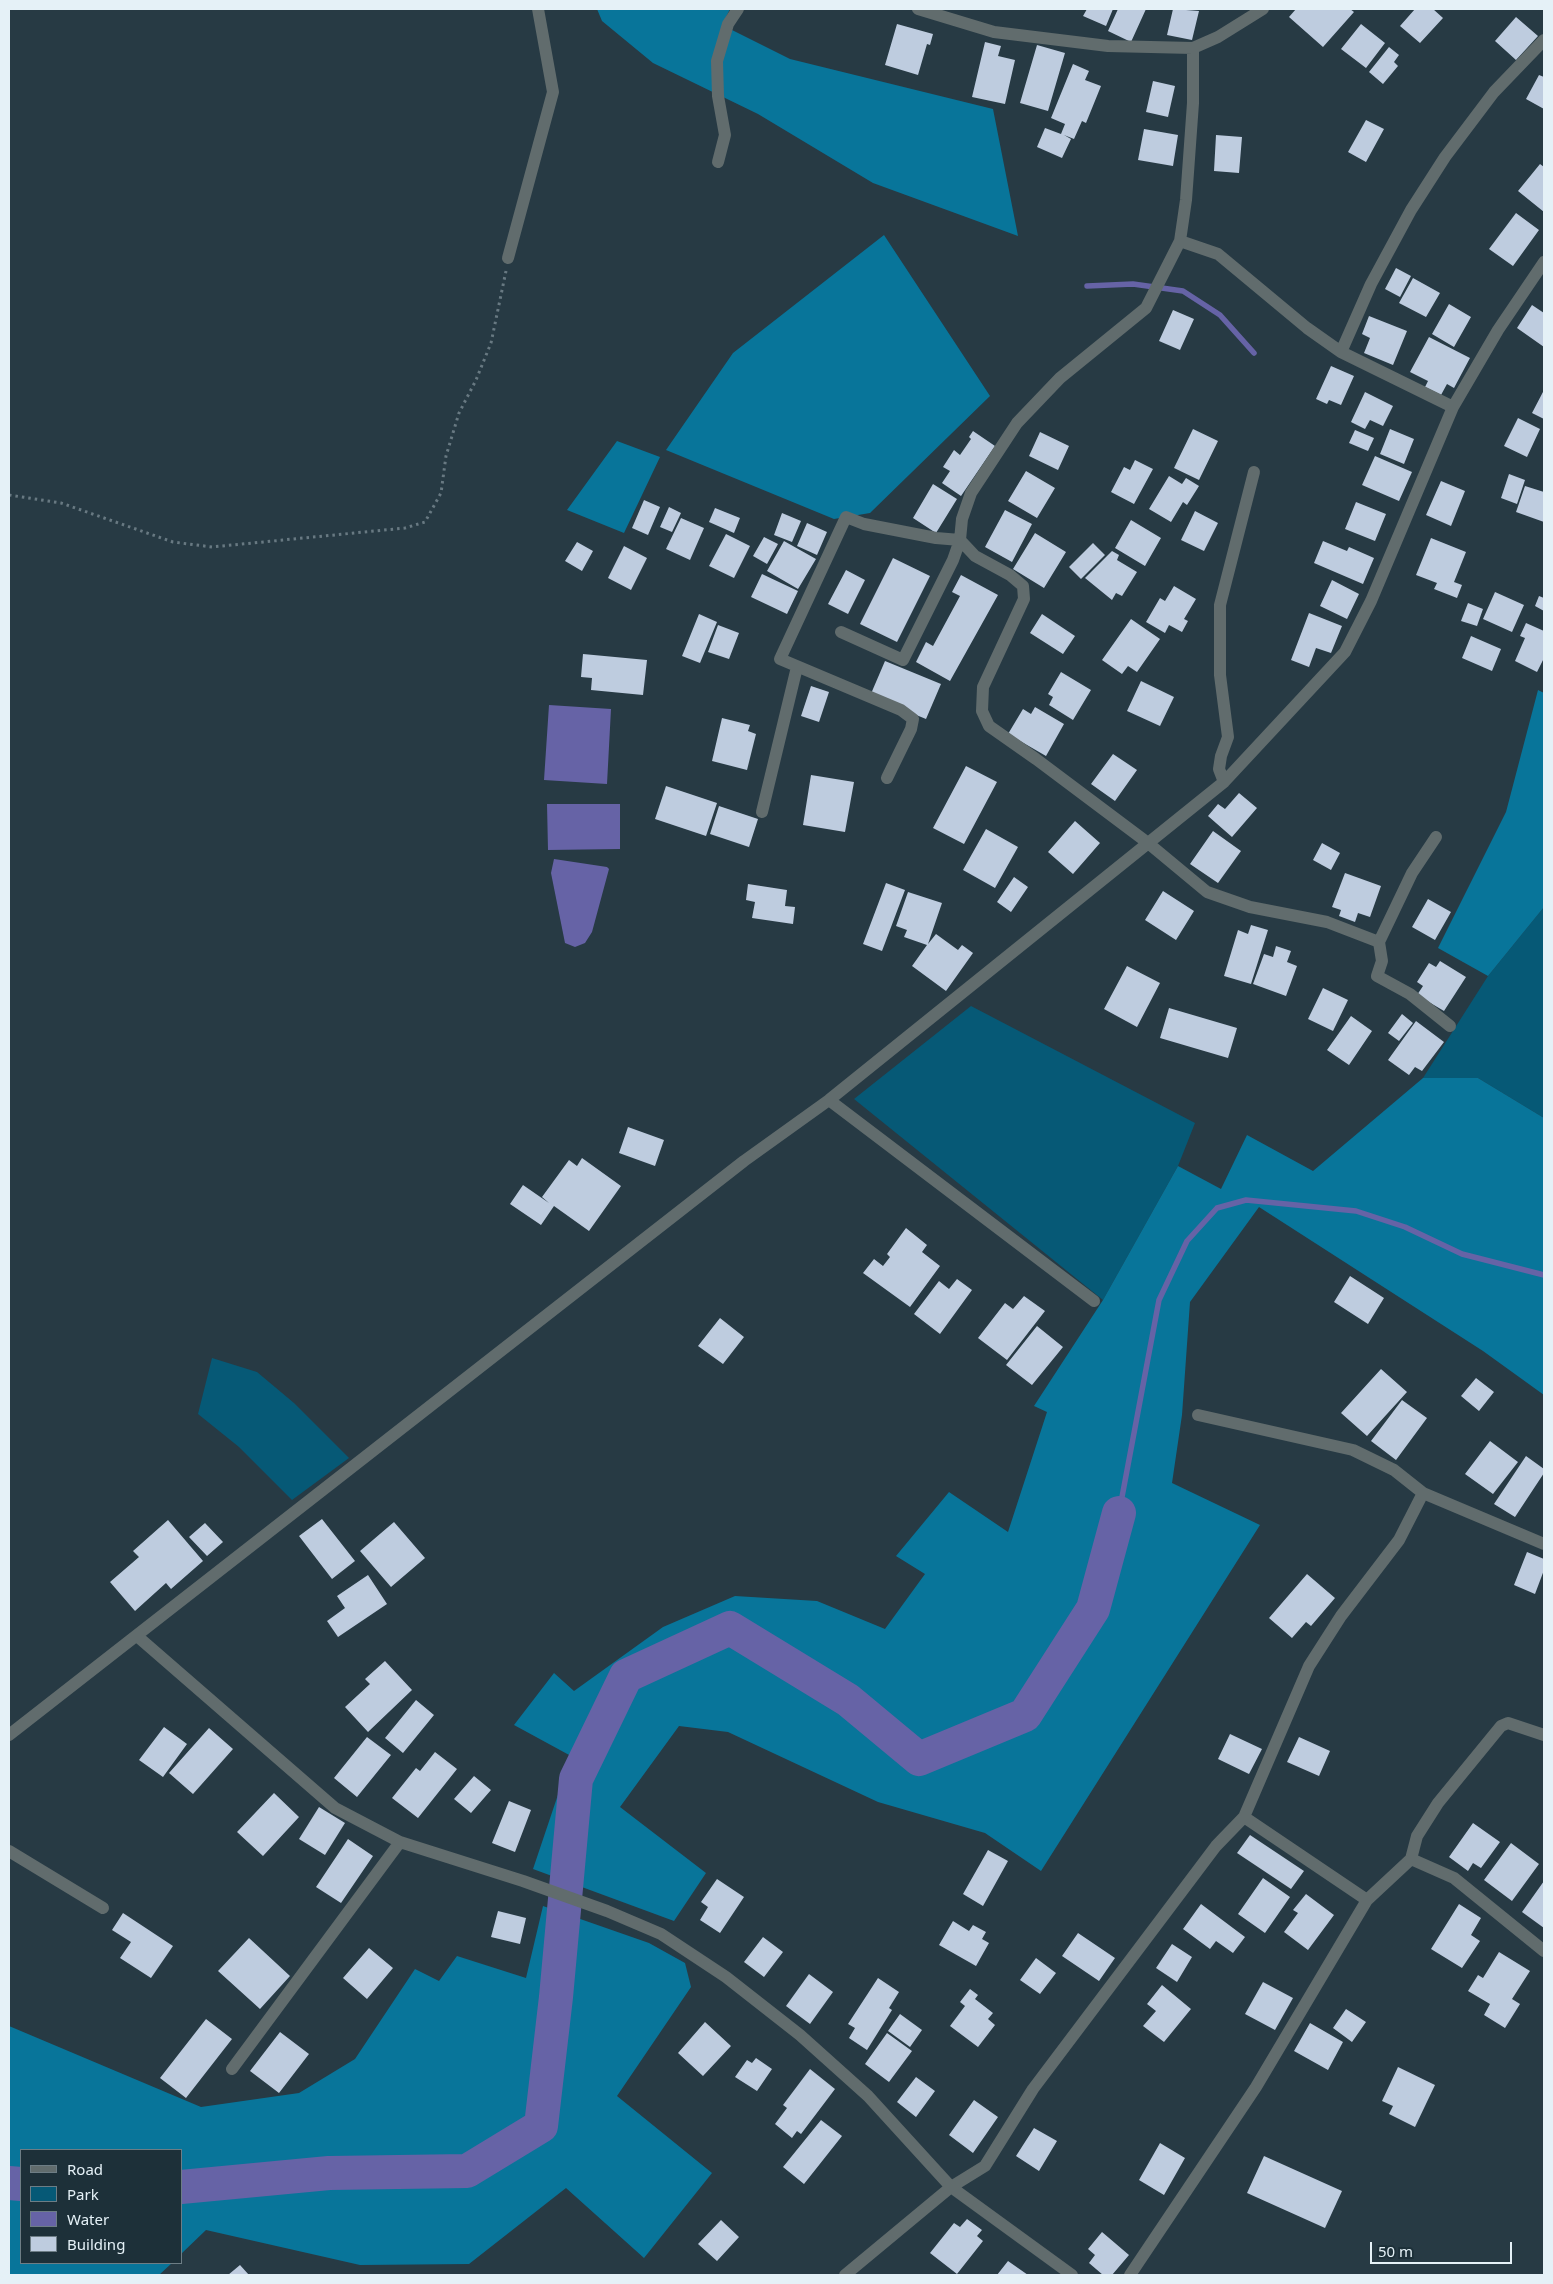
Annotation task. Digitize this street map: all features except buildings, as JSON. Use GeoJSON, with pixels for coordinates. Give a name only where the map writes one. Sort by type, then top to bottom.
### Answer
{"type":"FeatureCollection","features":[{"type":"Feature","properties":{"kind":"street"},"geometry":{"type":"LineString","coordinates":[[508,258],[519,210],[553,92],[538,9]]}},
{"type":"Feature","properties":{"kind":"street"},"geometry":{"type":"LineString","coordinates":[[718,162],[725,135],[718,96],[717,61],[728,24],[738,9]]}},
{"type":"Feature","properties":{"kind":"street"},"geometry":{"type":"LineString","coordinates":[[918,9],[994,32],[1108,46],[1193,48],[1218,37],[1263,9]]}},
{"type":"Feature","properties":{"kind":"street"},"geometry":{"type":"LineString","coordinates":[[1341,352],[1376,276],[1411,210],[1444,157],[1494,92],[1544,40]]}},
{"type":"Feature","properties":{"kind":"street"},"geometry":{"type":"LineString","coordinates":[[841,632],[902,660],[952,560],[960,540],[962,519],[970,493],[1017,424],[1060,378],[1146,308],[1180,240],[1186,200],[1193,103],[1193,48]]}},
{"type":"Feature","properties":{"kind":"street"},"geometry":{"type":"LineString","coordinates":[[1180,240],[1218,254],[1307,328],[1341,352],[1453,407]]}},
{"type":"Feature","properties":{"kind":"street"},"geometry":{"type":"LineString","coordinates":[[9,1735],[744,1161],[829,1100],[1224,782],[1345,652],[1371,601],[1453,407],[1498,330],[1544,262]]}},
{"type":"Feature","properties":{"kind":"street"},"geometry":{"type":"LineString","coordinates":[[1224,782],[1219,769],[1221,756],[1228,737],[1220,676],[1220,605],[1254,472]]}},
{"type":"Feature","properties":{"kind":"street"},"geometry":{"type":"LineString","coordinates":[[887,778],[911,729],[913,719],[901,710],[780,659],[846,517],[864,524],[936,538],[960,540],[976,556],[1010,575],[1023,586],[1024,599],[983,687],[982,711],[989,726],[1148,843],[1207,892],[1250,907],[1327,922],[1379,942]]}},
{"type":"Feature","properties":{"kind":"street"},"geometry":{"type":"LineString","coordinates":[[762,812],[797,667]]}},
{"type":"Feature","properties":{"kind":"street"},"geometry":{"type":"LineString","coordinates":[[1436,837],[1412,872],[1379,942],[1382,961],[1377,976],[1410,994],[1450,1026]]}},
{"type":"Feature","properties":{"kind":"street"},"geometry":{"type":"LineString","coordinates":[[829,1100],[1094,1301]]}},
{"type":"Feature","properties":{"kind":"street"},"geometry":{"type":"LineString","coordinates":[[1198,1415],[1353,1450],[1394,1470],[1423,1493],[1544,1544]]}},
{"type":"Feature","properties":{"kind":"street"},"geometry":{"type":"LineString","coordinates":[[845,2275],[951,2187],[985,2166],[1032,2089],[1216,1846],[1244,1817],[1309,1666],[1341,1616],[1399,1540],[1423,1493]]}},
{"type":"Feature","properties":{"kind":"street"},"geometry":{"type":"LineString","coordinates":[[137,1636],[335,1808],[400,1842],[523,1881],[606,1911],[661,1934],[726,1977],[800,2035],[868,2096],[951,2187],[1072,2275]]}},
{"type":"Feature","properties":{"kind":"street"},"geometry":{"type":"LineString","coordinates":[[1130,2275],[1256,2087],[1367,1900],[1412,1859],[1417,1836],[1438,1803],[1501,1726],[1508,1723],[1544,1735]]}},
{"type":"Feature","properties":{"kind":"street"},"geometry":{"type":"LineString","coordinates":[[1244,1817],[1367,1900]]}},
{"type":"Feature","properties":{"kind":"street"},"geometry":{"type":"LineString","coordinates":[[232,2069],[400,1842]]}},
{"type":"Feature","properties":{"kind":"street"},"geometry":{"type":"LineString","coordinates":[[9,1851],[103,1908]]}},
{"type":"Feature","properties":{"kind":"street"},"geometry":{"type":"LineString","coordinates":[[1412,1859],[1454,1878],[1544,1951]]}},
{"type":"Feature","properties":{"kind":"path"},"geometry":{"type":"LineString","coordinates":[[9,496],[61,503],[173,542],[212,547],[405,528],[424,522],[441,493],[446,456],[459,413],[476,380],[491,342],[508,258]]}},
{"type":"Feature","properties":{"kind":"green space"},"geometry":{"type":"Polygon","coordinates":[[[1544,907],[1544,1118],[1478,1078],[1423,1078],[1488,976],[1544,907]]]}},
{"type":"Feature","properties":{"kind":"green space"},"geometry":{"type":"Polygon","coordinates":[[[971,1006],[1195,1123],[1178,1166],[1103,1300],[854,1099],[971,1006]]]}},
{"type":"Feature","properties":{"kind":"green space"},"geometry":{"type":"Polygon","coordinates":[[[212,1358],[257,1372],[294,1403],[349,1458],[292,1500],[239,1447],[198,1414],[212,1358]]]}},
{"type":"Feature","properties":{"kind":"shaded area"},"geometry":{"type":"Polygon","coordinates":[[[597,9],[730,9],[722,25],[790,59],[993,109],[1018,236],[873,183],[758,114],[653,63],[602,21],[597,9]]]}},
{"type":"Feature","properties":{"kind":"shaded area"},"geometry":{"type":"Polygon","coordinates":[[[884,235],[990,396],[870,513],[834,519],[666,450],[733,353],[884,235]]]}},
{"type":"Feature","properties":{"kind":"shaded area"},"geometry":{"type":"Polygon","coordinates":[[[617,441],[660,457],[624,533],[567,510],[617,441]]]}},
{"type":"Feature","properties":{"kind":"shaded area"},"geometry":{"type":"Polygon","coordinates":[[[1538,690],[1544,693],[1544,907],[1488,976],[1438,948],[1506,812],[1538,690]]]}},
{"type":"Feature","properties":{"kind":"shaded area"},"geometry":{"type":"Polygon","coordinates":[[[1423,1078],[1478,1078],[1544,1118],[1544,1395],[1483,1351],[1259,1207],[1190,1302],[1182,1415],[1172,1483],[1260,1525],[1041,1871],[985,1833],[878,1802],[728,1732],[679,1726],[620,1807],[706,1873],[674,1921],[533,1869],[571,1756],[514,1725],[554,1673],[574,1691],[663,1627],[735,1596],[817,1601],[885,1629],[925,1574],[896,1556],[949,1492],[1008,1532],[1047,1412],[1034,1406],[1103,1300],[1178,1166],[1221,1189],[1247,1135],[1313,1171],[1423,1078]]]}},
{"type":"Feature","properties":{"kind":"shaded area"},"geometry":{"type":"Polygon","coordinates":[[[543,1906],[649,1943],[685,1963],[691,1987],[617,2096],[712,2173],[644,2258],[566,2188],[469,2264],[360,2265],[206,2230],[182,2253],[182,2149],[20,2149],[20,2264],[171,2264],[159,2275],[9,2275],[9,2026],[201,2107],[299,2093],[355,2059],[415,1969],[439,1981],[457,1956],[526,1978],[543,1906]]]}},
{"type":"Feature","properties":{"kind":"water"},"geometry":{"type":"Polygon","coordinates":[[[549,705],[611,709],[607,784],[544,780],[549,705]]]}},
{"type":"Feature","properties":{"kind":"water"},"geometry":{"type":"Polygon","coordinates":[[[547,804],[620,804],[620,849],[548,850],[547,804]]]}},
{"type":"Feature","properties":{"kind":"water"},"geometry":{"type":"Polygon","coordinates":[[[554,859],[607,867],[609,869],[592,932],[585,943],[575,947],[565,943],[551,873],[554,859]]]}},
{"type":"Feature","properties":{"kind":"waterway"},"geometry":{"type":"LineString","coordinates":[[1087,286],[1133,284],[1183,291],[1220,315],[1254,353]]}},
{"type":"Feature","properties":{"kind":"waterway"},"geometry":{"type":"LineString","coordinates":[[1119,1513],[1159,1300],[1187,1241],[1217,1208],[1246,1200],[1356,1211],[1405,1227],[1462,1254],[1544,1275]]}},
{"type":"Feature","properties":{"kind":"waterway"},"geometry":{"type":"LineString","coordinates":[[182,2187],[329,2173],[467,2171],[541,2126],[556,1997],[576,1779],[626,1676],[730,1628],[848,1700],[919,1759],[1025,1715],[1093,1609],[1119,1513]]}},
{"type":"Feature","properties":{"kind":"waterway"},"geometry":{"type":"LineString","coordinates":[[9,2183],[20,2184]]}}]}
